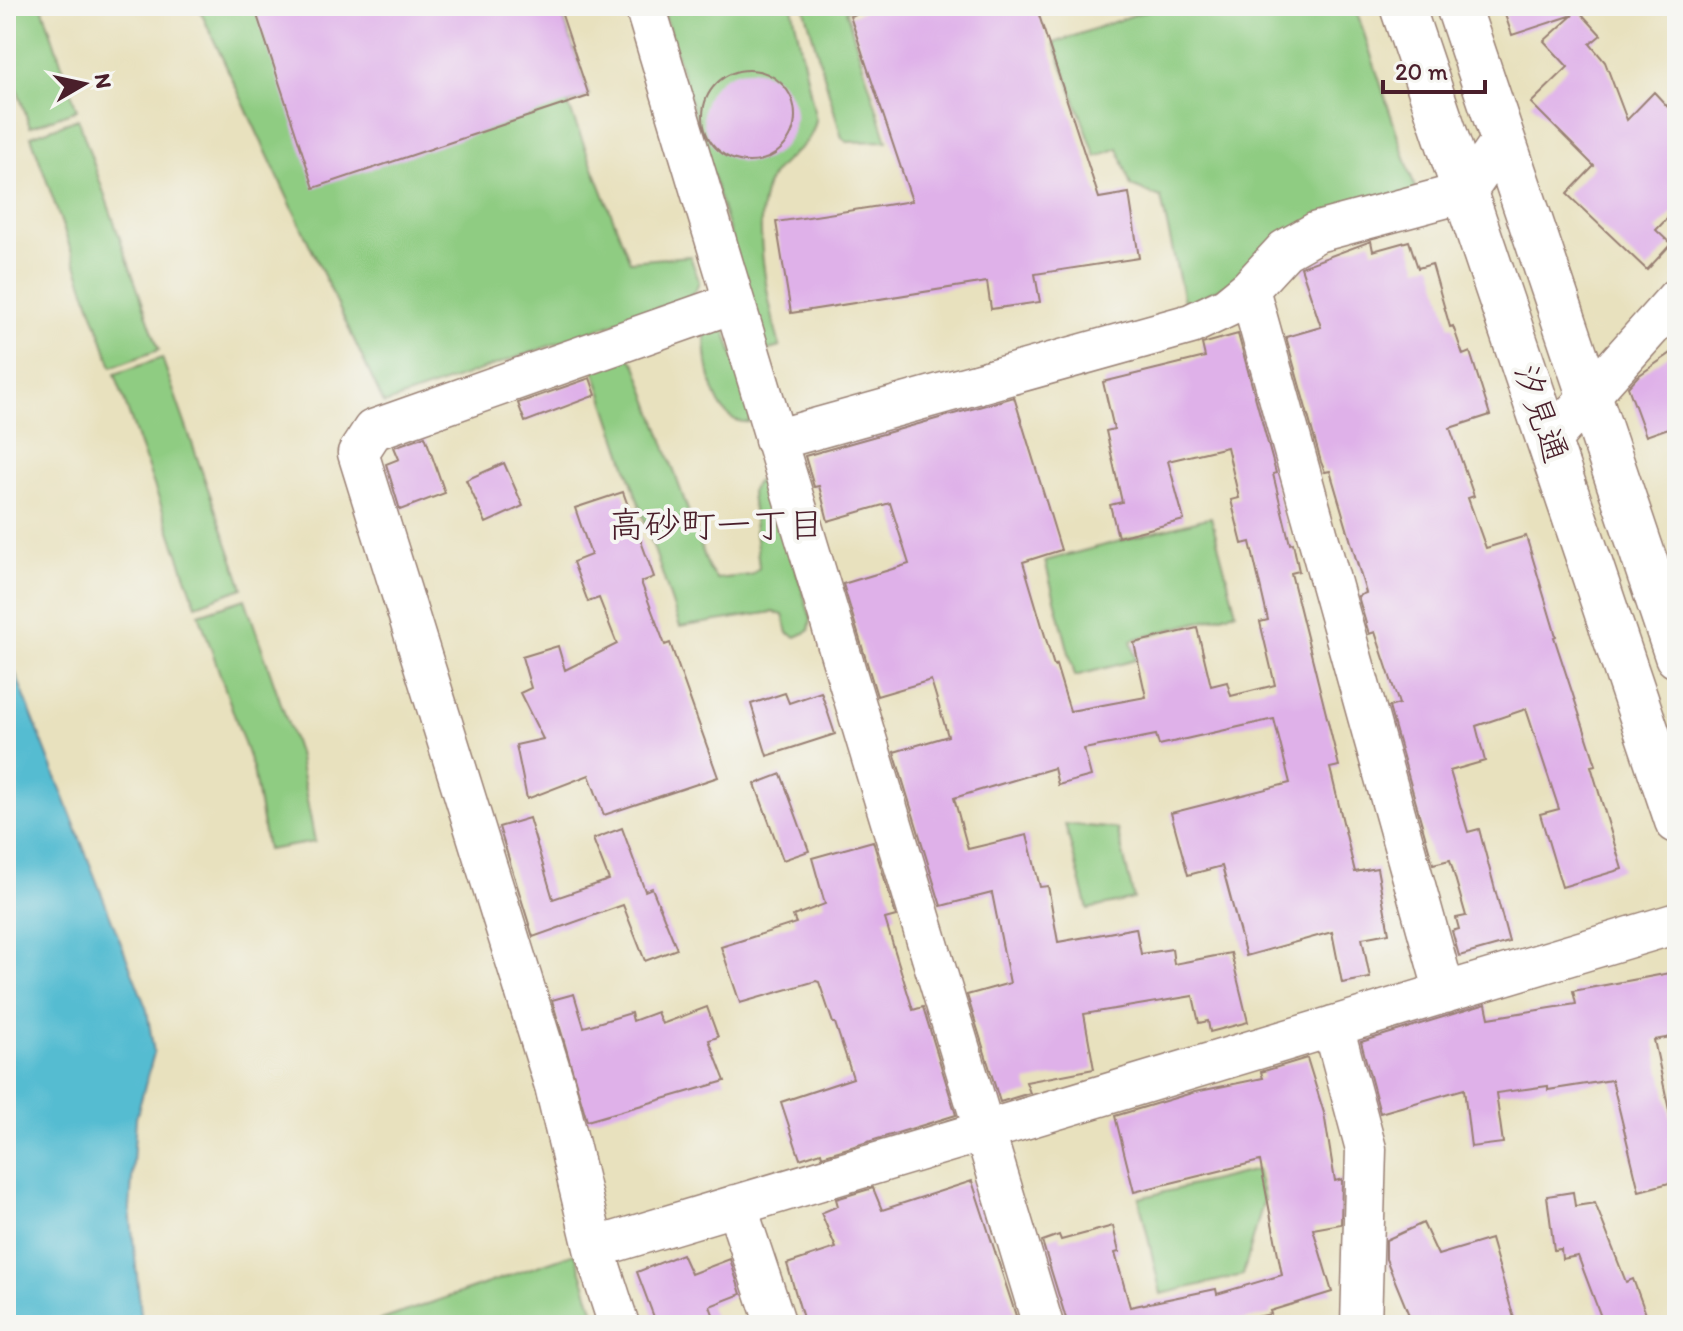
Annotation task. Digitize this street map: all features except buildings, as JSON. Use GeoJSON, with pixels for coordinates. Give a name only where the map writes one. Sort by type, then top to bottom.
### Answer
{"type":"FeatureCollection","features":[{"type":"Feature","properties":{"kind":"street"},"geometry":{"type":"LineString","coordinates":[[645,6],[1043,1325]]}},
{"type":"Feature","properties":{"kind":"street","name":"汐見通"},"geometry":{"type":"LineString","coordinates":[[1402,6],[1677,821]]}},
{"type":"Feature","properties":{"kind":"street","name":"汐見通"},"geometry":{"type":"LineString","coordinates":[[1458,6],[1677,656]]}},
{"type":"Feature","properties":{"kind":"street"},"geometry":{"type":"LineString","coordinates":[[775,440],[1191,324],[1227,307],[1249,289],[1285,250],[1317,232],[1466,192],[1503,139]]}},
{"type":"Feature","properties":{"kind":"street"},"geometry":{"type":"LineString","coordinates":[[1249,289],[1445,993]]}},
{"type":"Feature","properties":{"kind":"street"},"geometry":{"type":"LineString","coordinates":[[1550,440],[1677,298]]}},
{"type":"Feature","properties":{"kind":"street"},"geometry":{"type":"LineString","coordinates":[[619,1325],[594,1248],[555,1086],[358,453],[373,430],[733,303]]}},
{"type":"Feature","properties":{"kind":"street"},"geometry":{"type":"LineString","coordinates":[[594,1248],[1677,923]]}},
{"type":"Feature","properties":{"kind":"street"},"geometry":{"type":"LineString","coordinates":[[1333,1026],[1366,1149],[1361,1325]]}},
{"type":"Feature","properties":{"kind":"street"},"geometry":{"type":"LineString","coordinates":[[736,1205],[776,1325]]}},
{"type":"Feature","properties":{"kind":"green space"},"geometry":{"type":"Polygon","coordinates":[[[6,6],[42,6],[77,110],[30,127],[6,55],[6,6]]]}},
{"type":"Feature","properties":{"kind":"green space"},"geometry":{"type":"Polygon","coordinates":[[[198,6],[559,6],[589,96],[568,104],[630,261],[690,256],[699,281],[696,290],[686,298],[384,404],[198,6]]]}},
{"type":"Feature","properties":{"kind":"green space"},"geometry":{"type":"Polygon","coordinates":[[[662,6],[792,6],[816,120],[810,137],[775,172],[766,188],[762,208],[762,257],[780,347],[765,351],[662,6]]]}},
{"type":"Feature","properties":{"kind":"green space"},"geometry":{"type":"Polygon","coordinates":[[[804,6],[859,6],[846,11],[887,141],[847,142],[842,138],[804,6]]]}},
{"type":"Feature","properties":{"kind":"green space"},"geometry":{"type":"Polygon","coordinates":[[[1159,6],[1355,6],[1417,194],[1185,305],[1161,198],[1131,186],[1118,148],[1096,157],[1054,43],[1159,6]]]}},
{"type":"Feature","properties":{"kind":"green space"},"geometry":{"type":"Polygon","coordinates":[[[78,119],[159,350],[112,367],[31,136],[78,119]]]}},
{"type":"Feature","properties":{"kind":"green space"},"geometry":{"type":"Polygon","coordinates":[[[716,328],[725,330],[752,413],[749,422],[736,420],[727,413],[713,389],[705,333],[716,328]]]}},
{"type":"Feature","properties":{"kind":"green space"},"geometry":{"type":"Polygon","coordinates":[[[629,357],[636,365],[709,569],[717,579],[751,575],[759,568],[751,492],[756,482],[768,477],[811,619],[809,631],[796,637],[788,633],[783,615],[773,612],[680,627],[594,369],[629,357]]]}},
{"type":"Feature","properties":{"kind":"green space"},"geometry":{"type":"Polygon","coordinates":[[[162,358],[243,588],[196,605],[115,374],[162,358]]]}},
{"type":"Feature","properties":{"kind":"green space"},"geometry":{"type":"Polygon","coordinates":[[[1211,517],[1236,612],[1131,640],[1136,660],[1075,676],[1045,561],[1211,517]]]}},
{"type":"Feature","properties":{"kind":"green space"},"geometry":{"type":"Polygon","coordinates":[[[245,599],[298,753],[315,842],[267,850],[253,769],[199,614],[245,599]]]}},
{"type":"Feature","properties":{"kind":"green space"},"geometry":{"type":"Polygon","coordinates":[[[1065,824],[1117,829],[1134,899],[1088,909],[1065,824]]]}},
{"type":"Feature","properties":{"kind":"green space"},"geometry":{"type":"Polygon","coordinates":[[[1257,1170],[1264,1199],[1243,1275],[1161,1294],[1139,1198],[1257,1170]]]}},
{"type":"Feature","properties":{"kind":"green space"},"geometry":{"type":"Polygon","coordinates":[[[575,1253],[598,1325],[367,1325],[575,1253]]]}},
{"type":"Feature","properties":{"kind":"water"},"geometry":{"type":"Polygon","coordinates":[[[6,649],[147,1010],[154,1053],[136,1118],[130,1209],[140,1325],[6,1325],[6,649]]]}},
{"type":"Feature","properties":{"kind":"district","name":"高砂町一丁目"},"geometry":{"type":"Point","coordinates":[716,524]}}]}
